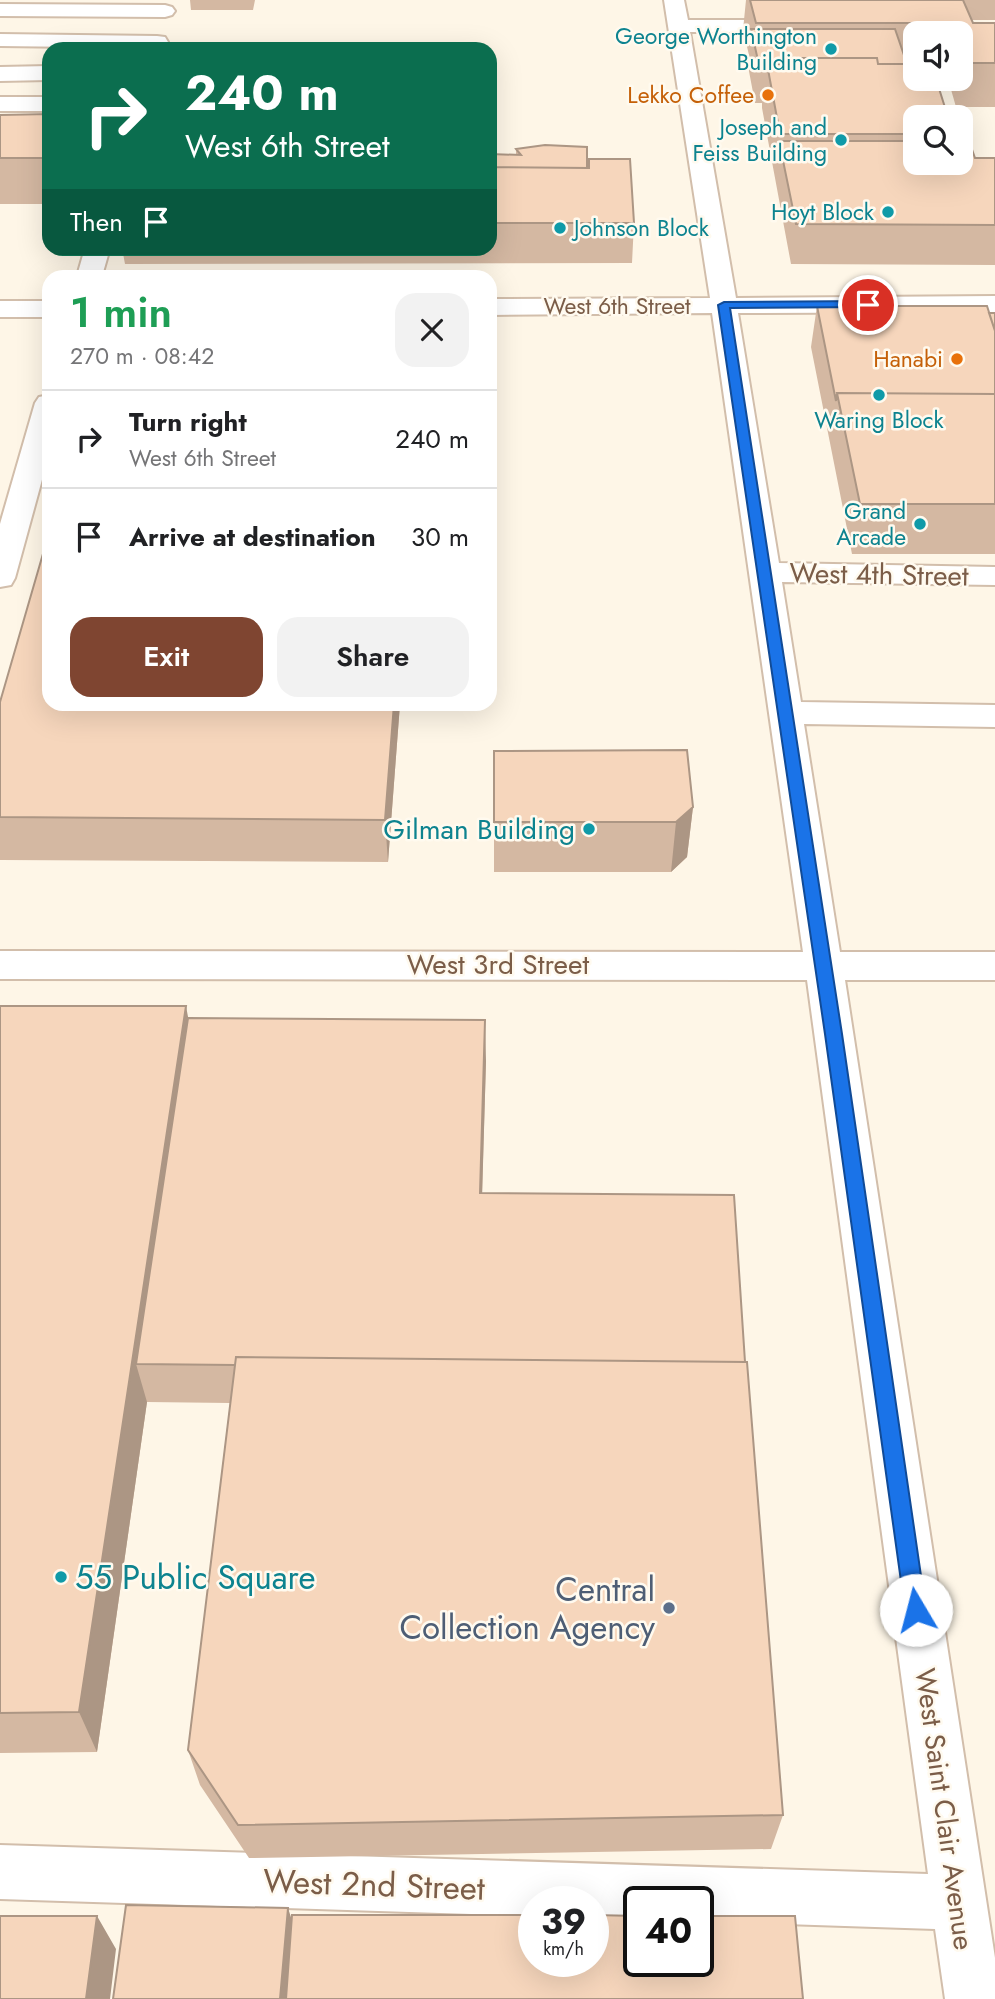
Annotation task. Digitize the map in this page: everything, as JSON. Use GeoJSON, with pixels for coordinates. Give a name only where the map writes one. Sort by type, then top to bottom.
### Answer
{"type":"FeatureCollection","features":[{"type":"Feature","properties":{"kind":"street","name":"West Saint Clair Avenue"},"geometry":{"type":"LineString","coordinates":[[674,0],[724,305],[821,965],[834,1034],[973,1999]]}},
{"type":"Feature","properties":{"kind":"street"},"geometry":{"type":"LineString","coordinates":[[36,40],[52,5]]}},
{"type":"Feature","properties":{"kind":"street"},"geometry":{"type":"LineString","coordinates":[[0,10],[52,5],[167,6],[156,42]]}},
{"type":"Feature","properties":{"kind":"street"},"geometry":{"type":"LineString","coordinates":[[679,26],[812,25]]}},
{"type":"Feature","properties":{"kind":"street"},"geometry":{"type":"LineString","coordinates":[[0,40],[84,42]]}},
{"type":"Feature","properties":{"kind":"street"},"geometry":{"type":"LineString","coordinates":[[0,74],[42,73]]}},
{"type":"Feature","properties":{"kind":"street"},"geometry":{"type":"LineString","coordinates":[[0,104],[42,104]]}},
{"type":"Feature","properties":{"kind":"street","name":"West 6th Street"},"geometry":{"type":"LineString","coordinates":[[497,307],[995,304]]}},
{"type":"Feature","properties":{"kind":"street"},"geometry":{"type":"LineString","coordinates":[[0,309],[42,309]]}},
{"type":"Feature","properties":{"kind":"street"},"geometry":{"type":"LineString","coordinates":[[0,578],[42,429]]}},
{"type":"Feature","properties":{"kind":"street","name":"West 4th Street"},"geometry":{"type":"LineString","coordinates":[[763,572],[995,576]]}},
{"type":"Feature","properties":{"kind":"street"},"geometry":{"type":"LineString","coordinates":[[785,713],[995,716]]}},
{"type":"Feature","properties":{"kind":"street","name":"West 3rd Street"},"geometry":{"type":"LineString","coordinates":[[0,965],[995,966]]}},
{"type":"Feature","properties":{"kind":"street","name":"West 2nd Street"},"geometry":{"type":"LineString","coordinates":[[0,1872],[959,1902]]}},
{"type":"Feature","properties":{"kind":"building"},"geometry":{"type":"Polygon","coordinates":[[[750,0],[963,0],[972,21],[903,23],[756,23],[750,0]]]}},
{"type":"Feature","properties":{"kind":"building"},"geometry":{"type":"Polygon","coordinates":[[[973,23],[995,23],[995,63],[973,63],[973,23]]]}},
{"type":"Feature","properties":{"kind":"building","name":"George Worthington Building"},"geometry":{"type":"Polygon","coordinates":[[[751,29],[895,29],[903,52],[903,64],[878,64],[877,58],[797,58],[796,64],[759,65],[751,29]]]}},
{"type":"Feature","properties":{"kind":"building"},"geometry":{"type":"Polygon","coordinates":[[[797,58],[877,58],[878,64],[903,64],[903,91],[940,91],[944,105],[903,105],[903,134],[780,134],[767,64],[798,64],[797,58]]]}},
{"type":"Feature","properties":{"kind":"building"},"geometry":{"type":"Polygon","coordinates":[[[42,114],[42,158],[0,158],[0,115],[42,114]]]}},
{"type":"Feature","properties":{"kind":"building"},"geometry":{"type":"Polygon","coordinates":[[[779,141],[903,141],[903,175],[973,175],[973,152],[975,158],[995,158],[995,225],[796,224],[779,141]]]}},
{"type":"Feature","properties":{"kind":"building"},"geometry":{"type":"Polygon","coordinates":[[[545,145],[587,147],[587,168],[497,167],[497,154],[521,155],[516,149],[545,145]]]}},
{"type":"Feature","properties":{"kind":"building"},"geometry":{"type":"Polygon","coordinates":[[[589,159],[630,159],[634,223],[497,223],[497,167],[589,168],[589,159]]]}},
{"type":"Feature","properties":{"kind":"building"},"geometry":{"type":"Polygon","coordinates":[[[817,306],[987,306],[995,331],[995,394],[837,393],[836,401],[817,306]]]}},
{"type":"Feature","properties":{"kind":"building"},"geometry":{"type":"Polygon","coordinates":[[[989,313],[995,313],[995,331],[989,313]]]}},
{"type":"Feature","properties":{"kind":"building"},"geometry":{"type":"Polygon","coordinates":[[[837,393],[995,394],[995,504],[860,504],[837,393]]]}},
{"type":"Feature","properties":{"kind":"building"},"geometry":{"type":"Polygon","coordinates":[[[42,557],[42,711],[393,711],[385,820],[0,817],[0,702],[42,557]]]}},
{"type":"Feature","properties":{"kind":"building"},"geometry":{"type":"Polygon","coordinates":[[[687,750],[693,807],[676,822],[494,822],[494,751],[687,750]]]}},
{"type":"Feature","properties":{"kind":"building","name":"55 Public Square"},"geometry":{"type":"Polygon","coordinates":[[[0,1006],[186,1006],[79,1712],[0,1713],[0,1006]]]}},
{"type":"Feature","properties":{"kind":"building"},"geometry":{"type":"Polygon","coordinates":[[[188,1018],[485,1020],[480,1193],[734,1195],[745,1362],[236,1357],[235,1365],[136,1364],[188,1018]]]}},
{"type":"Feature","properties":{"kind":"building"},"geometry":{"type":"Polygon","coordinates":[[[236,1357],[747,1362],[783,1815],[238,1825],[188,1750],[236,1357]]]}},
{"type":"Feature","properties":{"kind":"building"},"geometry":{"type":"Polygon","coordinates":[[[126,1905],[288,1908],[280,1999],[113,1999],[126,1905]]]}},
{"type":"Feature","properties":{"kind":"building"},"geometry":{"type":"Polygon","coordinates":[[[292,1915],[518,1915],[518,1977],[609,1977],[609,1915],[623,1916],[623,1977],[714,1977],[714,1916],[795,1916],[803,1999],[286,1999],[292,1915]]]}},
{"type":"Feature","properties":{"kind":"building"},"geometry":{"type":"Polygon","coordinates":[[[0,1916],[97,1916],[86,1999],[0,1999],[0,1916]]]}},
{"type":"Feature","properties":{"kind":"place","name":"George Worthington Building"},"geometry":{"type":"Point","coordinates":[831,49]}},
{"type":"Feature","properties":{"kind":"place","name":"Lekko Coffee"},"geometry":{"type":"Point","coordinates":[768,95]}},
{"type":"Feature","properties":{"kind":"place","name":"Joseph and Feiss Building"},"geometry":{"type":"Point","coordinates":[841,140]}},
{"type":"Feature","properties":{"kind":"place","name":"Hoyt Block"},"geometry":{"type":"Point","coordinates":[888,212]}},
{"type":"Feature","properties":{"kind":"place","name":"Johnson Block"},"geometry":{"type":"Point","coordinates":[560,228]}},
{"type":"Feature","properties":{"kind":"place","name":"Hanabi"},"geometry":{"type":"Point","coordinates":[957,359]}},
{"type":"Feature","properties":{"kind":"place","name":"Waring Block"},"geometry":{"type":"Point","coordinates":[879,395]}},
{"type":"Feature","properties":{"kind":"place","name":"Grand Arcade"},"geometry":{"type":"Point","coordinates":[920,524]}},
{"type":"Feature","properties":{"kind":"place","name":"Gilman Building"},"geometry":{"type":"Point","coordinates":[589,829]}},
{"type":"Feature","properties":{"kind":"place","name":"55 Public Square"},"geometry":{"type":"Point","coordinates":[61,1577]}},
{"type":"Feature","properties":{"kind":"place","name":"Central Collection Agency"},"geometry":{"type":"Point","coordinates":[669,1608]}},
{"type":"Feature","properties":{"kind":"route"},"geometry":{"type":"LineString","coordinates":[[868,305],[724,305],[821,965],[834,1034],[916,1610]]}}]}
